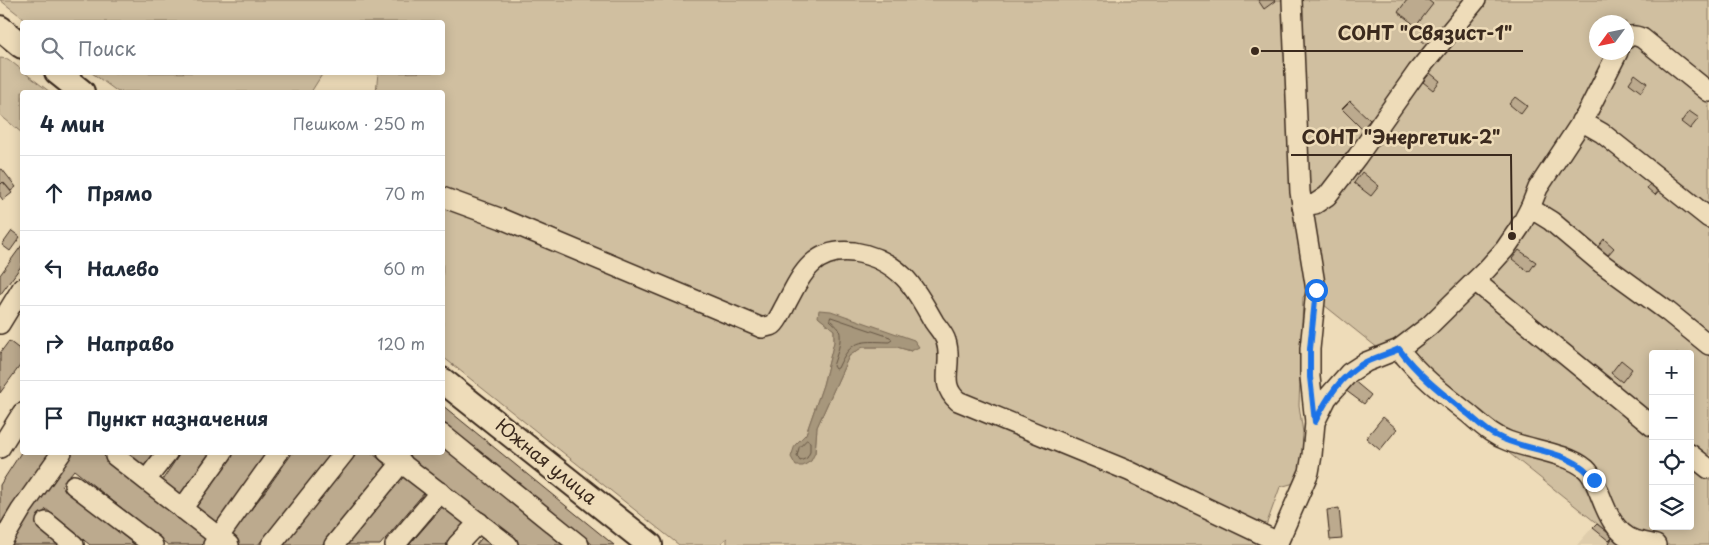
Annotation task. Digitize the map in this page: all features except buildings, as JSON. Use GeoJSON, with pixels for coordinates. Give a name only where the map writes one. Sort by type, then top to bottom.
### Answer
{"type":"FeatureCollection","features":[{"type":"Feature","properties":{"kind":"main road"},"geometry":{"type":"LineString","coordinates":[[0,28],[20,44]]}},
{"type":"Feature","properties":{"kind":"main road"},"geometry":{"type":"LineString","coordinates":[[61,75],[80,90]]}},
{"type":"Feature","properties":{"kind":"main road","name":"Южная улица"},"geometry":{"type":"LineString","coordinates":[[445,382],[650,545]]}},
{"type":"Feature","properties":{"kind":"street"},"geometry":{"type":"LineString","coordinates":[[445,198],[502,219],[762,328],[773,324],[782,313],[798,280],[808,266],[826,255],[843,251],[862,253],[880,260],[898,270],[910,283],[946,340],[948,350],[947,384],[951,394],[958,401],[1129,471],[1277,544],[1308,472],[1312,455],[1315,422],[1310,377],[1310,349],[1316,290],[1302,206],[1298,158],[1292,0]]}},
{"type":"Feature","properties":{"kind":"street"},"geometry":{"type":"LineString","coordinates":[[1302,206],[1314,204],[1327,196],[1417,72],[1476,0]]}},
{"type":"Feature","properties":{"kind":"street"},"geometry":{"type":"LineString","coordinates":[[1634,35],[1642,38],[1709,92]]}},
{"type":"Feature","properties":{"kind":"street"},"geometry":{"type":"LineString","coordinates":[[1315,422],[1327,398],[1349,374],[1366,362],[1399,349],[1429,326],[1475,281],[1504,249],[1520,227],[1538,188],[1582,121],[1614,60]]}},
{"type":"Feature","properties":{"kind":"street"},"geometry":{"type":"LineString","coordinates":[[1582,121],[1602,133],[1709,218]]}},
{"type":"Feature","properties":{"kind":"street"},"geometry":{"type":"LineString","coordinates":[[1530,208],[1551,220],[1601,263],[1667,311],[1709,345]]}},
{"type":"Feature","properties":{"kind":"street"},"geometry":{"type":"LineString","coordinates":[[1475,281],[1649,425]]}},
{"type":"Feature","properties":{"kind":"street"},"geometry":{"type":"LineString","coordinates":[[0,324],[20,291]]}},
{"type":"Feature","properties":{"kind":"street"},"geometry":{"type":"LineString","coordinates":[[1399,349],[1408,361],[1430,382],[1494,435],[1507,441],[1566,458],[1588,470],[1615,526],[1624,535],[1633,540],[1656,545]]}},
{"type":"Feature","properties":{"kind":"street"},"geometry":{"type":"LineString","coordinates":[[0,448],[20,416]]}},
{"type":"Feature","properties":{"kind":"street"},"geometry":{"type":"LineString","coordinates":[[445,436],[580,545]]}},
{"type":"Feature","properties":{"kind":"street"},"geometry":{"type":"LineString","coordinates":[[0,545],[21,510],[60,455]]}},
{"type":"Feature","properties":{"kind":"street"},"geometry":{"type":"LineString","coordinates":[[115,455],[220,542],[277,455]]}},
{"type":"Feature","properties":{"kind":"street"},"geometry":{"type":"LineString","coordinates":[[146,480],[166,455]]}},
{"type":"Feature","properties":{"kind":"street"},"geometry":{"type":"LineString","coordinates":[[182,509],[221,455]]}},
{"type":"Feature","properties":{"kind":"street"},"geometry":{"type":"LineString","coordinates":[[271,545],[343,455]]}},
{"type":"Feature","properties":{"kind":"street"},"geometry":{"type":"LineString","coordinates":[[334,545],[395,457],[508,545]]}},
{"type":"Feature","properties":{"kind":"street"},"geometry":{"type":"LineString","coordinates":[[1694,457],[1709,469]]}},
{"type":"Feature","properties":{"kind":"street"},"geometry":{"type":"LineString","coordinates":[[74,485],[153,545]]}},
{"type":"Feature","properties":{"kind":"street"},"geometry":{"type":"LineString","coordinates":[[395,545],[440,492]]}},
{"type":"Feature","properties":{"kind":"street"},"geometry":{"type":"LineString","coordinates":[[46,522],[74,545]]}},
{"type":"Feature","properties":{"kind":"street"},"geometry":{"type":"LineString","coordinates":[[457,545],[479,522]]}},
{"type":"Feature","properties":{"kind":"shaded area"},"geometry":{"type":"Polygon","coordinates":[[[0,0],[1709,0],[1709,545],[1624,545],[1309,293],[1309,290],[1303,297],[1299,405],[1306,454],[1298,482],[1280,487],[1259,545],[727,545],[727,538],[721,543],[722,545],[679,545],[445,359],[445,90],[376,90],[378,75],[445,75],[445,20],[25,20],[0,0]],[[818,317],[834,330],[834,342],[823,385],[806,434],[795,445],[815,453],[817,427],[849,356],[862,347],[897,347],[911,351],[818,317]]]}},
{"type":"Feature","properties":{"kind":"shaded area"},"geometry":{"type":"Polygon","coordinates":[[[0,58],[8,59],[20,68],[20,75],[28,75],[47,90],[20,90],[20,131],[0,115],[0,58]]]}},
{"type":"Feature","properties":{"kind":"shaded area"},"geometry":{"type":"Polygon","coordinates":[[[95,75],[322,75],[312,90],[115,90],[95,75]]]}},
{"type":"Feature","properties":{"kind":"shaded area"},"geometry":{"type":"Polygon","coordinates":[[[1596,523],[1624,545],[1577,545],[1596,523]]]}},
{"type":"Feature","properties":{"kind":"water"},"geometry":{"type":"Polygon","coordinates":[[[819,310],[831,311],[914,340],[919,347],[911,351],[897,347],[863,347],[849,356],[817,427],[815,453],[811,461],[803,466],[796,466],[791,457],[795,445],[806,434],[823,385],[834,342],[834,330],[818,317],[819,310]]]}},
{"type":"Feature","properties":{"kind":"place","name":"СОНТ \"Связист-1\""},"geometry":{"type":"Point","coordinates":[1255,51]}},
{"type":"Feature","properties":{"kind":"place","name":"СОНТ \"Энергетик-2\""},"geometry":{"type":"Point","coordinates":[1512,236]}},
{"type":"Feature","properties":{"kind":"route"},"geometry":{"type":"LineString","coordinates":[[1316,290],[1310,349],[1310,377],[1315,422],[1327,398],[1349,374],[1366,362],[1399,349],[1408,361],[1430,382],[1494,435],[1507,441],[1566,458],[1588,470],[1594,480]]}}]}
